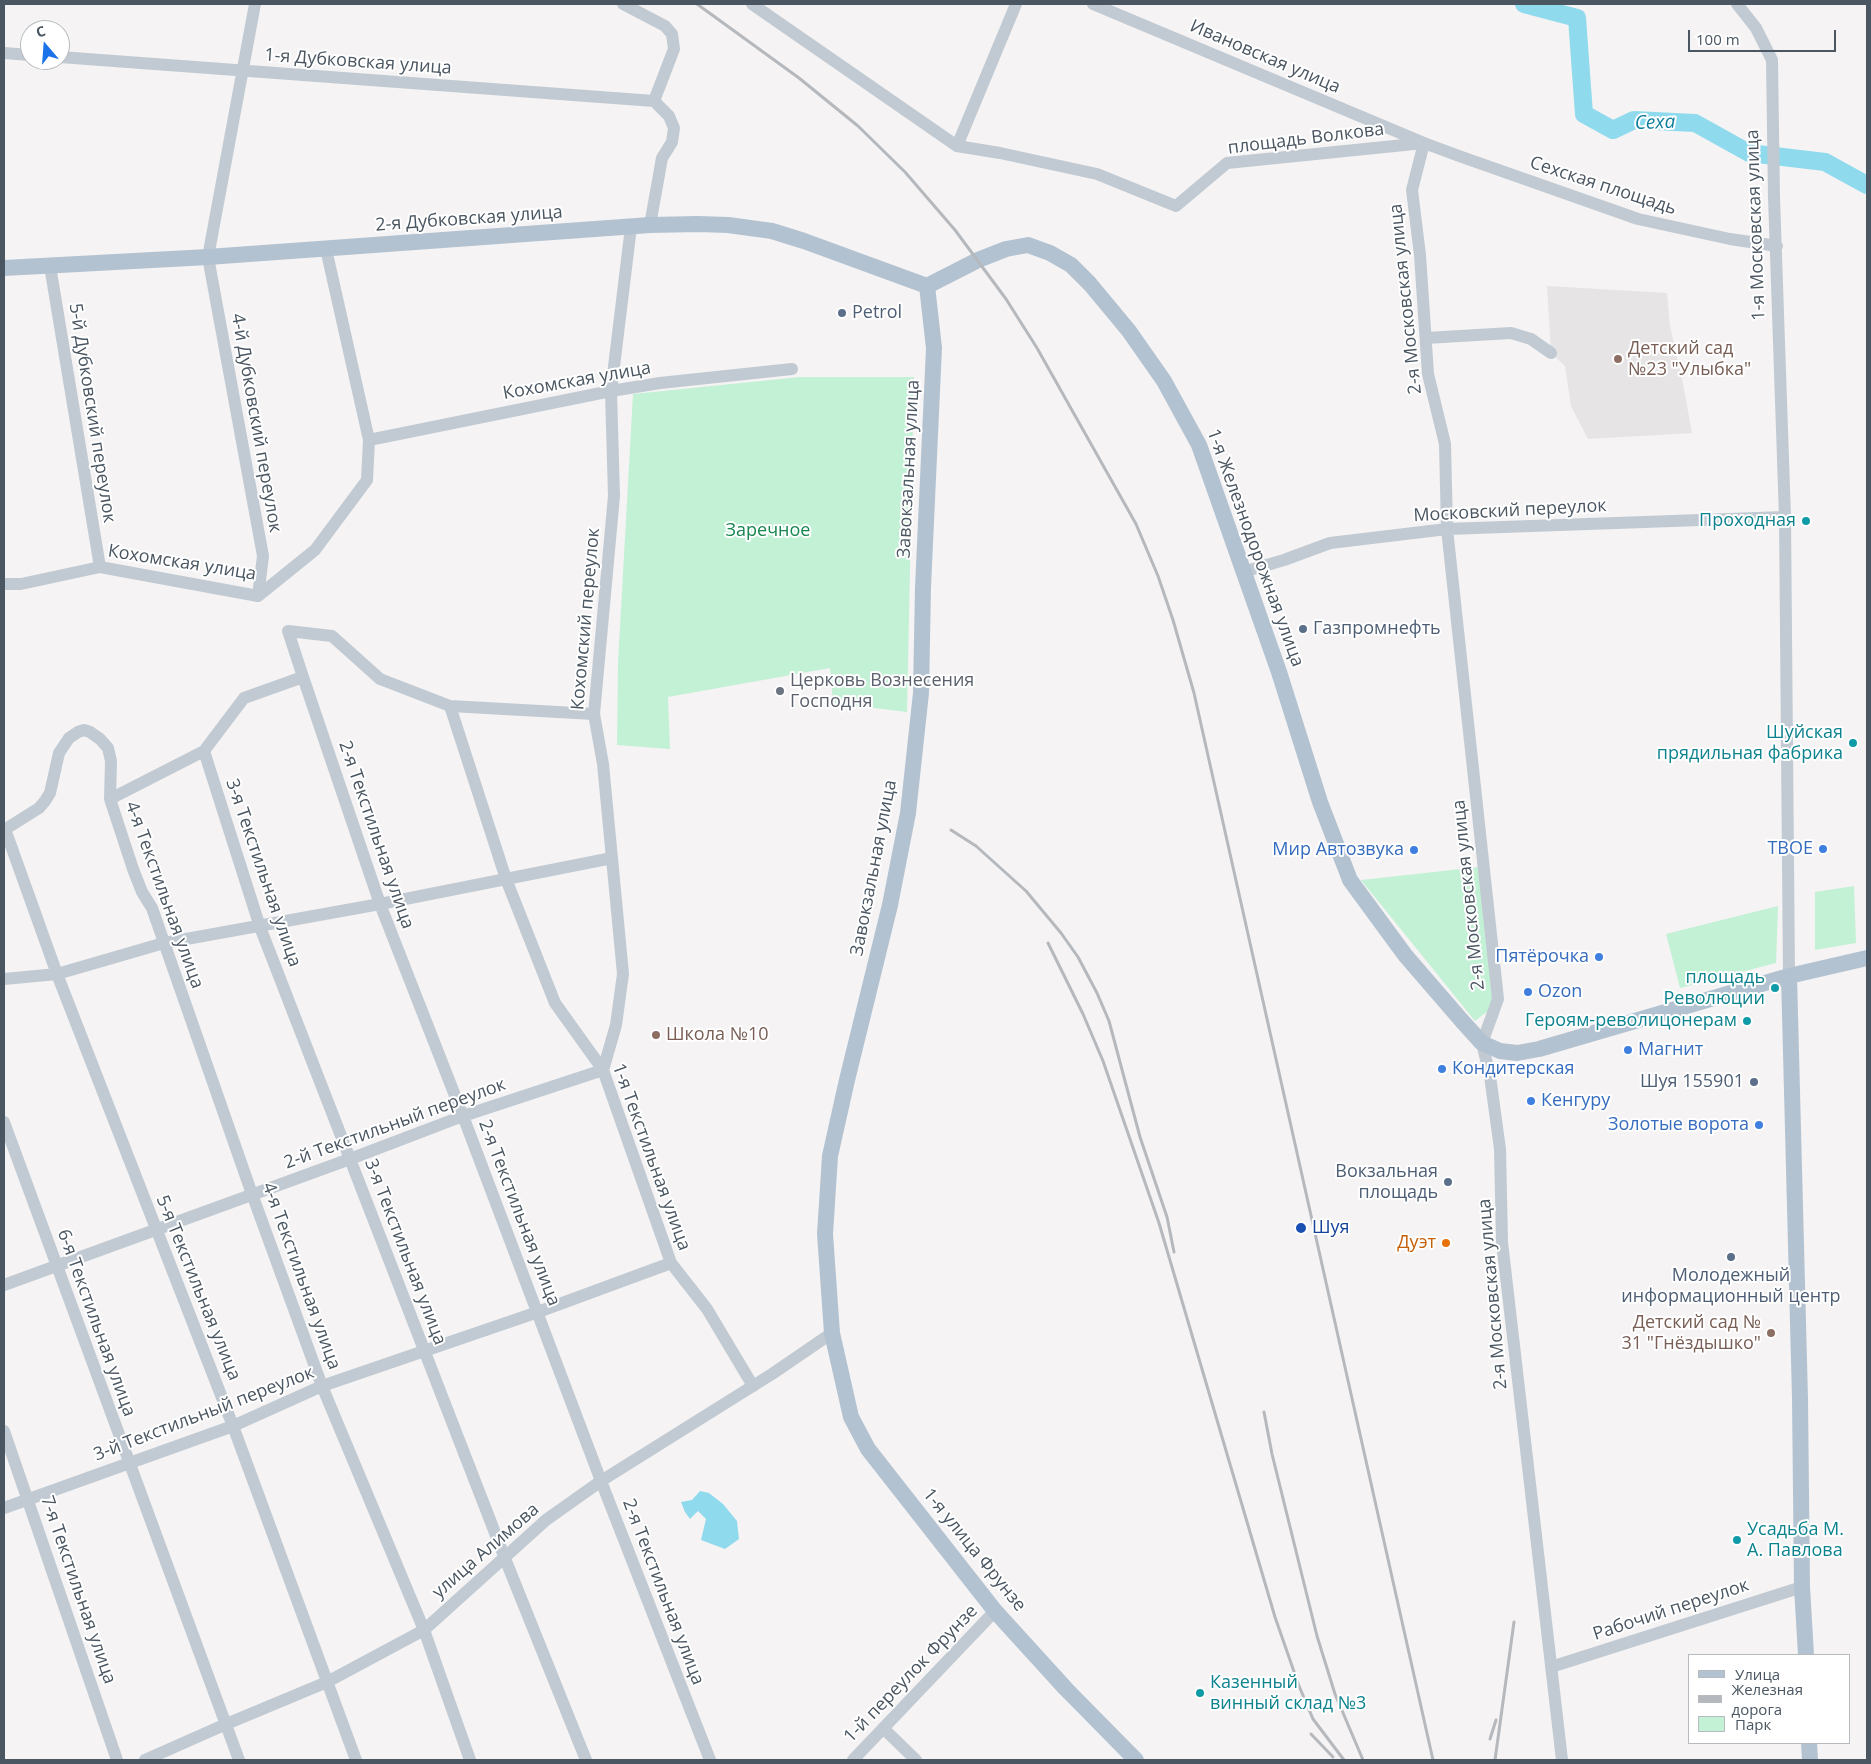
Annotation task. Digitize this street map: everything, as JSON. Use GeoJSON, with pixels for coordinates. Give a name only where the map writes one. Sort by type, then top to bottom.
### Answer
{"type":"FeatureCollection","features":[{"type":"Feature","properties":{"kind":"main road","name":"2-я Дубковская улица"},"geometry":{"type":"LineString","coordinates":[[4,268],[208,257],[631,227],[720,225],[772,231],[927,286]]}},
{"type":"Feature","properties":{"kind":"main road","name":"1-я Железнодорожная улица"},"geometry":{"type":"LineString","coordinates":[[927,286],[978,260],[1006,249],[1028,245],[1050,253],[1071,265],[1090,284],[1129,331],[1164,381],[1199,445],[1279,672],[1320,802],[1350,880],[1405,955],[1482,1043]]}},
{"type":"Feature","properties":{"kind":"main road","name":"Завокзальная улица"},"geometry":{"type":"LineString","coordinates":[[832,1333],[825,1234],[830,1156],[846,1080],[890,905],[908,813],[921,693],[923,587],[934,348],[927,286]]}},
{"type":"Feature","properties":{"kind":"main road"},"geometry":{"type":"LineString","coordinates":[[1482,1043],[1500,1051],[1517,1053],[1539,1049],[1789,976],[1867,958]]}},
{"type":"Feature","properties":{"kind":"main road","name":"1-я Московская улица"},"geometry":{"type":"LineString","coordinates":[[1789,976],[1800,1399],[1802,1587],[1806,1654]]}},
{"type":"Feature","properties":{"kind":"main road","name":"1-я улица Фрунзе"},"geometry":{"type":"LineString","coordinates":[[832,1333],[851,1417],[868,1449],[995,1611],[1136,1760]]}},
{"type":"Feature","properties":{"kind":"main road"},"geometry":{"type":"LineString","coordinates":[[1809,1744],[1810,1760]]}},
{"type":"Feature","properties":{"kind":"street"},"geometry":{"type":"LineString","coordinates":[[208,257],[255,4]]}},
{"type":"Feature","properties":{"kind":"street"},"geometry":{"type":"LineString","coordinates":[[623,4],[665,26],[672,34],[674,49],[654,101],[669,116],[674,128],[672,142],[662,158],[650,226]]}},
{"type":"Feature","properties":{"kind":"street"},"geometry":{"type":"LineString","coordinates":[[752,4],[957,146],[1016,4]]}},
{"type":"Feature","properties":{"kind":"street","name":"Ивановская улица"},"geometry":{"type":"LineString","coordinates":[[1093,4],[1424,143]]}},
{"type":"Feature","properties":{"kind":"street","name":"1-я Московская улица"},"geometry":{"type":"LineString","coordinates":[[1737,4],[1756,28],[1772,60],[1774,90],[1774,197],[1785,518],[1789,976]]}},
{"type":"Feature","properties":{"kind":"street"},"geometry":{"type":"LineString","coordinates":[[4,53],[20,54]]}},
{"type":"Feature","properties":{"kind":"street","name":"1-я Дубковская улица"},"geometry":{"type":"LineString","coordinates":[[70,58],[654,101]]}},
{"type":"Feature","properties":{"kind":"street","name":"площадь Волкова"},"geometry":{"type":"LineString","coordinates":[[957,146],[1000,153],[1097,174],[1176,206],[1227,163],[1424,143]]}},
{"type":"Feature","properties":{"kind":"street","name":"Сехская площадь"},"geometry":{"type":"LineString","coordinates":[[1424,143],[1638,219],[1730,239],[1777,246]]}},
{"type":"Feature","properties":{"kind":"street","name":"2-я Московская улица"},"geometry":{"type":"LineString","coordinates":[[1424,143],[1412,190],[1420,255],[1428,374],[1445,444],[1447,529],[1498,999],[1482,1043],[1490,1076],[1500,1149],[1502,1242],[1562,1760]]}},
{"type":"Feature","properties":{"kind":"street","name":"Кохомский переулок"},"geometry":{"type":"LineString","coordinates":[[603,1070],[616,1025],[624,974],[604,764],[594,714],[614,496],[611,390],[631,227]]}},
{"type":"Feature","properties":{"kind":"street"},"geometry":{"type":"LineString","coordinates":[[326,249],[369,440]]}},
{"type":"Feature","properties":{"kind":"street","name":"4-й Дубковский переулок"},"geometry":{"type":"LineString","coordinates":[[208,257],[263,556],[258,596]]}},
{"type":"Feature","properties":{"kind":"street","name":"5-й Дубковский переулок"},"geometry":{"type":"LineString","coordinates":[[50,266],[100,567]]}},
{"type":"Feature","properties":{"kind":"street"},"geometry":{"type":"LineString","coordinates":[[1426,338],[1511,333],[1531,339],[1551,353]]}},
{"type":"Feature","properties":{"kind":"street","name":"Кохомская улица"},"geometry":{"type":"LineString","coordinates":[[4,584],[21,584],[100,567],[258,596],[315,550],[367,480],[369,440],[611,390],[792,369]]}},
{"type":"Feature","properties":{"kind":"street","name":"Московский переулок"},"geometry":{"type":"LineString","coordinates":[[1243,572],[1284,560],[1330,543],[1447,529],[1785,518]]}},
{"type":"Feature","properties":{"kind":"street","name":"2-я Текстильная улица"},"geometry":{"type":"LineString","coordinates":[[450,706],[380,679],[332,636],[288,631],[380,904],[538,1312],[601,1482],[710,1760]]}},
{"type":"Feature","properties":{"kind":"street"},"geometry":{"type":"LineString","coordinates":[[110,799],[204,751],[244,698],[303,676]]}},
{"type":"Feature","properties":{"kind":"street"},"geometry":{"type":"LineString","coordinates":[[450,706],[594,714]]}},
{"type":"Feature","properties":{"kind":"street","name":"1-я Текстильная улица"},"geometry":{"type":"LineString","coordinates":[[450,706],[506,879],[555,1003],[603,1070],[671,1263],[707,1309],[753,1386]]}},
{"type":"Feature","properties":{"kind":"street","name":"4-я Текстильная улица"},"geometry":{"type":"LineString","coordinates":[[4,830],[39,808],[46,800],[50,793],[59,753],[69,738],[84,730],[100,739],[108,748],[111,761],[110,799],[133,869],[142,892],[152,908],[252,1194],[322,1386],[424,1630],[470,1760]]}},
{"type":"Feature","properties":{"kind":"street","name":"3-я Текстильная улица"},"geometry":{"type":"LineString","coordinates":[[204,751],[260,927],[504,1556],[586,1760]]}},
{"type":"Feature","properties":{"kind":"street","name":"5-я Текстильная улица"},"geometry":{"type":"LineString","coordinates":[[4,830],[57,974],[233,1426],[356,1760]]}},
{"type":"Feature","properties":{"kind":"street"},"geometry":{"type":"LineString","coordinates":[[4,979],[57,974],[164,943],[260,927],[612,858]]}},
{"type":"Feature","properties":{"kind":"street","name":"2-й Текстильный переулок"},"geometry":{"type":"LineString","coordinates":[[4,1285],[463,1116],[603,1070]]}},
{"type":"Feature","properties":{"kind":"street","name":"6-я Текстильная улица"},"geometry":{"type":"LineString","coordinates":[[4,1122],[224,1725],[239,1760]]}},
{"type":"Feature","properties":{"kind":"street","name":"3-й Текстильный переулок"},"geometry":{"type":"LineString","coordinates":[[4,1508],[233,1426],[322,1386],[426,1352],[671,1263]]}},
{"type":"Feature","properties":{"kind":"street","name":"улица Алимова"},"geometry":{"type":"LineString","coordinates":[[145,1760],[327,1682],[424,1630],[546,1520],[601,1482],[753,1386],[832,1333]]}},
{"type":"Feature","properties":{"kind":"street","name":"7-я Текстильная улица"},"geometry":{"type":"LineString","coordinates":[[4,1431],[117,1760]]}},
{"type":"Feature","properties":{"kind":"street","name":"Рабочий переулок"},"geometry":{"type":"LineString","coordinates":[[1551,1667],[1802,1587]]}},
{"type":"Feature","properties":{"kind":"street","name":"1-й переулок Фрунзе"},"geometry":{"type":"LineString","coordinates":[[853,1760],[995,1611]]}},
{"type":"Feature","properties":{"kind":"street"},"geometry":{"type":"LineString","coordinates":[[883,1728],[916,1760]]}},
{"type":"Feature","properties":{"kind":"shaded area","name":"Детский сад №23 \"Улыбка\""},"geometry":{"type":"Polygon","coordinates":[[[1547,286],[1667,293],[1670,326],[1692,433],[1588,439],[1571,406],[1565,366],[1551,353],[1547,286]]]}},
{"type":"Feature","properties":{"kind":"green space","name":"Заречное"},"geometry":{"type":"Polygon","coordinates":[[[800,377],[914,377],[907,712],[833,703],[830,668],[668,697],[670,749],[617,745],[618,663],[633,394],[800,377]]]}},
{"type":"Feature","properties":{"kind":"green space"},"geometry":{"type":"Polygon","coordinates":[[[1479,867],[1493,1007],[1475,1021],[1361,880],[1479,867]]]}},
{"type":"Feature","properties":{"kind":"green space"},"geometry":{"type":"Polygon","coordinates":[[[1854,886],[1856,943],[1815,950],[1815,892],[1854,886]]]}},
{"type":"Feature","properties":{"kind":"green space"},"geometry":{"type":"Polygon","coordinates":[[[1778,906],[1776,963],[1680,988],[1666,934],[1778,906]]]}},
{"type":"Feature","properties":{"kind":"water"},"geometry":{"type":"Polygon","coordinates":[[[700,1491],[709,1493],[723,1504],[737,1521],[739,1539],[725,1549],[701,1540],[706,1519],[698,1511],[690,1519],[685,1512],[681,1502],[692,1500],[700,1491]]]}},
{"type":"Feature","properties":{"kind":"waterway","name":"Сеха"},"geometry":{"type":"LineString","coordinates":[[1524,4],[1577,18],[1584,114],[1613,130],[1634,120],[1695,123],[1749,153],[1825,162],[1867,185]]}},
{"type":"Feature","properties":{"kind":"railway"},"geometry":{"type":"LineString","coordinates":[[697,4],[799,78],[858,126],[905,172],[955,230],[1006,299],[1037,348],[1136,524],[1158,576],[1194,693],[1433,1760]]}},
{"type":"Feature","properties":{"kind":"railway"},"geometry":{"type":"LineString","coordinates":[[951,830],[976,846],[1026,891],[1078,957],[1109,1021],[1140,1137],[1167,1217],[1174,1252]]}},
{"type":"Feature","properties":{"kind":"railway"},"geometry":{"type":"LineString","coordinates":[[1048,943],[1083,1014],[1103,1061],[1159,1223],[1275,1617],[1299,1686],[1313,1719],[1344,1760]]}},
{"type":"Feature","properties":{"kind":"railway"},"geometry":{"type":"LineString","coordinates":[[1264,1412],[1272,1454],[1317,1636],[1335,1694],[1363,1760]]}},
{"type":"Feature","properties":{"kind":"railway"},"geometry":{"type":"LineString","coordinates":[[1495,1760],[1514,1622]]}},
{"type":"Feature","properties":{"kind":"railway"},"geometry":{"type":"LineString","coordinates":[[1490,1739],[1496,1720]]}},
{"type":"Feature","properties":{"kind":"railway"},"geometry":{"type":"LineString","coordinates":[[1311,1734],[1333,1757]]}},
{"type":"Feature","properties":{"kind":"place","name":"Petrol"},"geometry":{"type":"Point","coordinates":[842,313]}},
{"type":"Feature","properties":{"kind":"place","name":"Детский сад №23 \"Улыбка\""},"geometry":{"type":"Point","coordinates":[1618,359]}},
{"type":"Feature","properties":{"kind":"place","name":"Проходная"},"geometry":{"type":"Point","coordinates":[1806,521]}},
{"type":"Feature","properties":{"kind":"place","name":"Газпромнефть"},"geometry":{"type":"Point","coordinates":[1303,629]}},
{"type":"Feature","properties":{"kind":"place","name":"Церковь Вознесения Господня"},"geometry":{"type":"Point","coordinates":[780,691]}},
{"type":"Feature","properties":{"kind":"place","name":"Шуйская прядильная фабрика"},"geometry":{"type":"Point","coordinates":[1853,743]}},
{"type":"Feature","properties":{"kind":"place","name":"ТВОЕ"},"geometry":{"type":"Point","coordinates":[1823,849]}},
{"type":"Feature","properties":{"kind":"place","name":"Мир Автозвука"},"geometry":{"type":"Point","coordinates":[1414,850]}},
{"type":"Feature","properties":{"kind":"place","name":"Пятёрочка"},"geometry":{"type":"Point","coordinates":[1599,957]}},
{"type":"Feature","properties":{"kind":"place","name":"площадь Революции"},"geometry":{"type":"Point","coordinates":[1775,988]}},
{"type":"Feature","properties":{"kind":"place","name":"Ozon"},"geometry":{"type":"Point","coordinates":[1528,992]}},
{"type":"Feature","properties":{"kind":"place","name":"Героям-револицонерам"},"geometry":{"type":"Point","coordinates":[1747,1021]}},
{"type":"Feature","properties":{"kind":"place","name":"Школа №10"},"geometry":{"type":"Point","coordinates":[656,1035]}},
{"type":"Feature","properties":{"kind":"place","name":"Магнит"},"geometry":{"type":"Point","coordinates":[1628,1050]}},
{"type":"Feature","properties":{"kind":"place","name":"Кондитерская"},"geometry":{"type":"Point","coordinates":[1442,1069]}},
{"type":"Feature","properties":{"kind":"place","name":"Шуя 155901"},"geometry":{"type":"Point","coordinates":[1754,1082]}},
{"type":"Feature","properties":{"kind":"place","name":"Кенгуру"},"geometry":{"type":"Point","coordinates":[1531,1101]}},
{"type":"Feature","properties":{"kind":"place","name":"Золотые ворота"},"geometry":{"type":"Point","coordinates":[1759,1125]}},
{"type":"Feature","properties":{"kind":"place","name":"Вокзальная площадь"},"geometry":{"type":"Point","coordinates":[1448,1182]}},
{"type":"Feature","properties":{"kind":"place","name":"Шуя"},"geometry":{"type":"Point","coordinates":[1301,1228]}},
{"type":"Feature","properties":{"kind":"place","name":"Дуэт"},"geometry":{"type":"Point","coordinates":[1446,1243]}},
{"type":"Feature","properties":{"kind":"place","name":"Молодежный информационный центр"},"geometry":{"type":"Point","coordinates":[1731,1257]}},
{"type":"Feature","properties":{"kind":"place","name":"Детский сад № 31 \"Гнёздышко\""},"geometry":{"type":"Point","coordinates":[1771,1333]}},
{"type":"Feature","properties":{"kind":"place","name":"Усадьба М. А. Павлова"},"geometry":{"type":"Point","coordinates":[1737,1540]}},
{"type":"Feature","properties":{"kind":"place","name":"Казенный винный склад №3"},"geometry":{"type":"Point","coordinates":[1200,1693]}}]}
